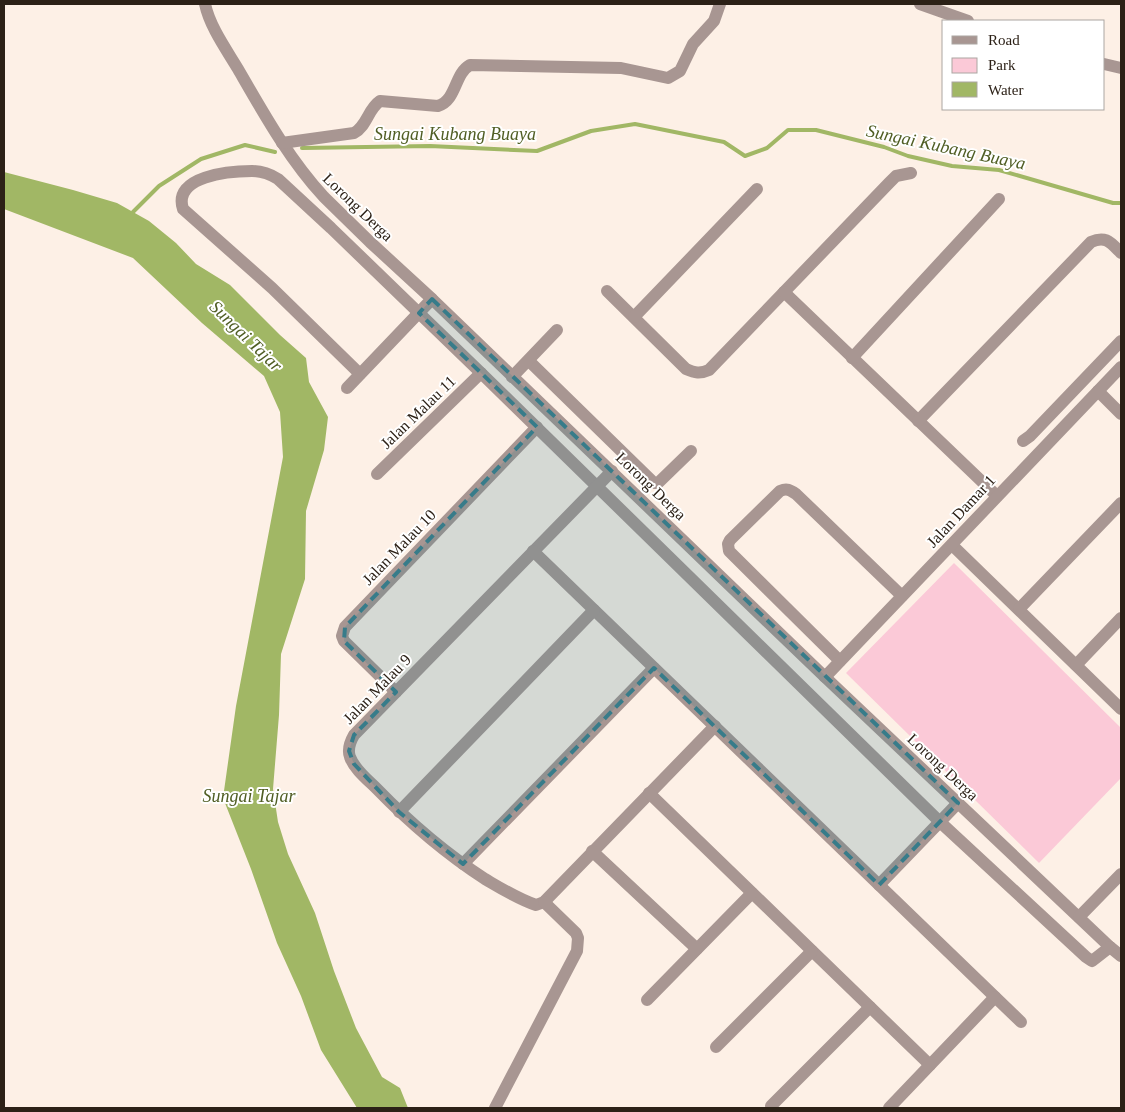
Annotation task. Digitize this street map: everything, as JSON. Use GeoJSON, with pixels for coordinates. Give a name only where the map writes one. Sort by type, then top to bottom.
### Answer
{"type":"FeatureCollection","features":[{"type":"Feature","properties":{"kind":"street","name":"Lorong Derga"},"geometry":{"type":"LineString","coordinates":[[205,4],[222,42],[282,143],[306,178],[324,197],[825,677],[1121,956]]}},
{"type":"Feature","properties":{"kind":"street"},"geometry":{"type":"LineString","coordinates":[[282,143],[354,133],[360,128],[374,105],[380,101],[438,106],[449,99],[462,72],[470,65],[621,68],[668,78],[680,71],[693,44],[714,21],[720,4]]}},
{"type":"Feature","properties":{"kind":"street"},"geometry":{"type":"LineString","coordinates":[[920,4],[965,20]]}},
{"type":"Feature","properties":{"kind":"street"},"geometry":{"type":"LineString","coordinates":[[1105,64],[1121,68]]}},
{"type":"Feature","properties":{"kind":"street"},"geometry":{"type":"LineString","coordinates":[[360,374],[272,288],[183,209],[181,196],[189,185],[211,175],[253,171],[270,174],[278,179],[332,228],[940,822],[1086,957],[1092,961],[1110,947]]}},
{"type":"Feature","properties":{"kind":"street"},"geometry":{"type":"LineString","coordinates":[[607,291],[686,369],[694,373],[702,373],[709,370],[896,176],[911,173]]}},
{"type":"Feature","properties":{"kind":"street"},"geometry":{"type":"LineString","coordinates":[[634,317],[757,189]]}},
{"type":"Feature","properties":{"kind":"street"},"geometry":{"type":"LineString","coordinates":[[852,358],[999,199]]}},
{"type":"Feature","properties":{"kind":"street"},"geometry":{"type":"LineString","coordinates":[[918,421],[1091,242],[1100,238],[1121,253]]}},
{"type":"Feature","properties":{"kind":"street"},"geometry":{"type":"LineString","coordinates":[[784,292],[997,496]]}},
{"type":"Feature","properties":{"kind":"street"},"geometry":{"type":"LineString","coordinates":[[347,388],[432,299]]}},
{"type":"Feature","properties":{"kind":"street"},"geometry":{"type":"LineString","coordinates":[[512,377],[557,330]]}},
{"type":"Feature","properties":{"kind":"street"},"geometry":{"type":"LineString","coordinates":[[1024,441],[1121,341]]}},
{"type":"Feature","properties":{"kind":"street"},"geometry":{"type":"LineString","coordinates":[[529,361],[654,483],[658,483],[691,450]]}},
{"type":"Feature","properties":{"kind":"street","name":"Jalan Damar 1"},"geometry":{"type":"LineString","coordinates":[[825,677],[1121,367]]}},
{"type":"Feature","properties":{"kind":"street","name":"Jalan Malau 11"},"geometry":{"type":"LineString","coordinates":[[377,474],[481,373]]}},
{"type":"Feature","properties":{"kind":"street"},"geometry":{"type":"LineString","coordinates":[[1098,391],[1121,414]]}},
{"type":"Feature","properties":{"kind":"street","name":"Jalan Malau 10"},"geometry":{"type":"LineString","coordinates":[[396,692],[344,641],[342,636],[345,627],[536,427]]}},
{"type":"Feature","properties":{"kind":"street","name":"Jalan Malau 9"},"geometry":{"type":"LineString","coordinates":[[544,902],[536,905],[506,892],[431,840],[399,812],[354,764],[349,751],[350,743],[354,735],[612,471]]}},
{"type":"Feature","properties":{"kind":"street"},"geometry":{"type":"LineString","coordinates":[[840,661],[730,551],[728,544],[730,540],[785,488],[791,490],[803,500],[902,596]]}},
{"type":"Feature","properties":{"kind":"street"},"geometry":{"type":"LineString","coordinates":[[1019,609],[1121,503]]}},
{"type":"Feature","properties":{"kind":"street"},"geometry":{"type":"LineString","coordinates":[[952,546],[1121,709]]}},
{"type":"Feature","properties":{"kind":"street"},"geometry":{"type":"LineString","coordinates":[[533,551],[1021,1022]]}},
{"type":"Feature","properties":{"kind":"street"},"geometry":{"type":"LineString","coordinates":[[399,812],[594,610]]}},
{"type":"Feature","properties":{"kind":"street"},"geometry":{"type":"LineString","coordinates":[[1076,665],[1121,618]]}},
{"type":"Feature","properties":{"kind":"street"},"geometry":{"type":"LineString","coordinates":[[463,864],[654,668]]}},
{"type":"Feature","properties":{"kind":"street"},"geometry":{"type":"LineString","coordinates":[[495,1108],[577,951],[578,938],[576,933],[544,902],[715,726]]}},
{"type":"Feature","properties":{"kind":"street"},"geometry":{"type":"LineString","coordinates":[[649,793],[930,1065]]}},
{"type":"Feature","properties":{"kind":"street"},"geometry":{"type":"LineString","coordinates":[[879,885],[958,803]]}},
{"type":"Feature","properties":{"kind":"street"},"geometry":{"type":"LineString","coordinates":[[592,851],[697,949]]}},
{"type":"Feature","properties":{"kind":"street"},"geometry":{"type":"LineString","coordinates":[[1079,917],[1121,874]]}},
{"type":"Feature","properties":{"kind":"street"},"geometry":{"type":"LineString","coordinates":[[647,1000],[752,893]]}},
{"type":"Feature","properties":{"kind":"street"},"geometry":{"type":"LineString","coordinates":[[716,1047],[812,951]]}},
{"type":"Feature","properties":{"kind":"street"},"geometry":{"type":"LineString","coordinates":[[889,1108],[995,997]]}},
{"type":"Feature","properties":{"kind":"street"},"geometry":{"type":"LineString","coordinates":[[771,1106],[870,1007]]}},
{"type":"Feature","properties":{"kind":"highlighted area"},"geometry":{"type":"Polygon","coordinates":[[[432,299],[958,803],[879,885],[654,668],[463,864],[399,812],[354,764],[349,751],[354,735],[396,692],[344,641],[345,627],[537,427],[419,313],[432,299]]]}},
{"type":"Feature","properties":{"kind":"green space"},"geometry":{"type":"Polygon","coordinates":[[[954,563],[1121,728],[1121,778],[1039,863],[846,673],[954,563]]]}},
{"type":"Feature","properties":{"kind":"water","name":"Sungai Tajar"},"geometry":{"type":"Polygon","coordinates":[[[4,172],[117,203],[149,221],[176,243],[196,264],[230,285],[306,358],[309,382],[328,417],[324,450],[306,511],[305,579],[281,654],[279,715],[273,789],[278,822],[288,854],[315,913],[334,971],[356,1028],[382,1077],[400,1088],[408,1108],[357,1108],[321,1050],[301,996],[277,943],[223,798],[236,706],[283,457],[280,412],[264,376],[202,323],[133,258],[4,209],[4,172]]]}},
{"type":"Feature","properties":{"kind":"waterway","name":"Sungai Kubang Buaya"},"geometry":{"type":"LineString","coordinates":[[302,148],[430,146],[537,151],[591,131],[635,124],[724,142],[745,156],[767,148],[788,130],[816,130],[884,147],[908,156],[952,166],[999,170],[1113,203],[1121,203]]}},
{"type":"Feature","properties":{"kind":"waterway","name":"Sungai Kubang Buaya"},"geometry":{"type":"LineString","coordinates":[[132,216],[133,212],[159,186],[201,159],[245,145],[275,152]]}}]}
